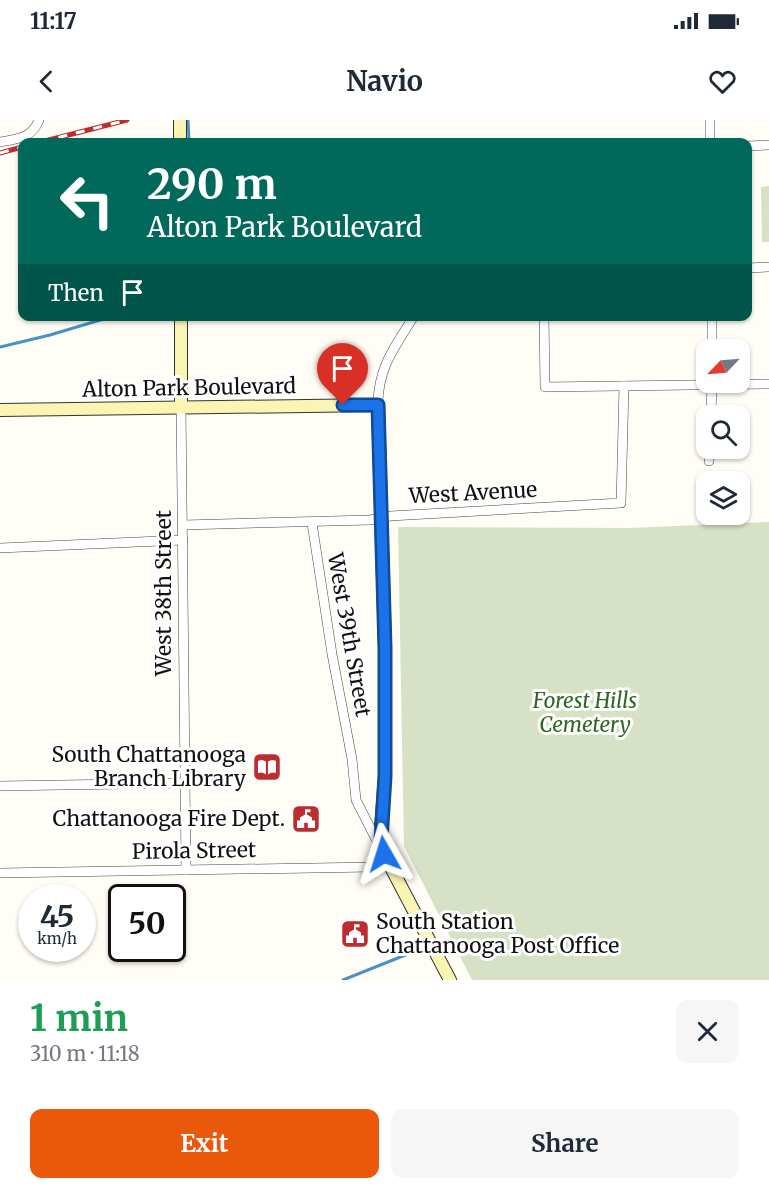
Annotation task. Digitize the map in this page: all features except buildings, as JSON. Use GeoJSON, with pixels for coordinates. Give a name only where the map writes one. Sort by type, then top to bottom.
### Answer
{"type":"FeatureCollection","features":[{"type":"Feature","properties":{"kind":"main road"},"geometry":{"type":"LineString","coordinates":[[180,120],[180,138]]}},
{"type":"Feature","properties":{"kind":"main road","name":"West 38th Street"},"geometry":{"type":"LineString","coordinates":[[181,321],[182,407]]}},
{"type":"Feature","properties":{"kind":"main road"},"geometry":{"type":"LineString","coordinates":[[378,405],[385,648],[385,776],[381,840],[386,858],[450,980]]}},
{"type":"Feature","properties":{"kind":"main road","name":"Alton Park Boulevard"},"geometry":{"type":"LineString","coordinates":[[0,410],[378,405]]}},
{"type":"Feature","properties":{"kind":"street"},"geometry":{"type":"LineString","coordinates":[[23,138],[33,132],[41,120]]}},
{"type":"Feature","properties":{"kind":"street"},"geometry":{"type":"LineString","coordinates":[[710,120],[710,138]]}},
{"type":"Feature","properties":{"kind":"street"},"geometry":{"type":"LineString","coordinates":[[0,142],[18,139]]}},
{"type":"Feature","properties":{"kind":"street"},"geometry":{"type":"LineString","coordinates":[[752,146],[769,146]]}},
{"type":"Feature","properties":{"kind":"street"},"geometry":{"type":"LineString","coordinates":[[752,268],[769,267]]}},
{"type":"Feature","properties":{"kind":"street"},"geometry":{"type":"LineString","coordinates":[[378,405],[381,373],[411,321]]}},
{"type":"Feature","properties":{"kind":"street"},"geometry":{"type":"LineString","coordinates":[[544,321],[545,387],[696,384]]}},
{"type":"Feature","properties":{"kind":"street"},"geometry":{"type":"LineString","coordinates":[[712,321],[712,339]]}},
{"type":"Feature","properties":{"kind":"street"},"geometry":{"type":"LineString","coordinates":[[750,384],[769,384]]}},
{"type":"Feature","properties":{"kind":"street","name":"West Avenue"},"geometry":{"type":"LineString","coordinates":[[183,525],[312,522],[621,503],[624,386]]}},
{"type":"Feature","properties":{"kind":"street","name":"West 38th Street"},"geometry":{"type":"LineString","coordinates":[[182,407],[186,870]]}},
{"type":"Feature","properties":{"kind":"street","name":"West 39th Street"},"geometry":{"type":"LineString","coordinates":[[312,522],[332,654],[352,759],[356,800],[386,858]]}},
{"type":"Feature","properties":{"kind":"street"},"geometry":{"type":"LineString","coordinates":[[0,548],[183,540]]}},
{"type":"Feature","properties":{"kind":"street"},"geometry":{"type":"LineString","coordinates":[[0,786],[184,783]]}},
{"type":"Feature","properties":{"kind":"street","name":"Pirola Street"},"geometry":{"type":"LineString","coordinates":[[0,873],[372,867],[386,858]]}},
{"type":"Feature","properties":{"kind":"green space"},"geometry":{"type":"Polygon","coordinates":[[[769,186],[769,242],[762,242],[761,187],[769,186]]]}},
{"type":"Feature","properties":{"kind":"green space","name":"Forest Hills Cemetery"},"geometry":{"type":"Polygon","coordinates":[[[769,522],[769,980],[472,980],[404,846],[398,527],[630,528],[750,525],[750,523],[769,522]]]}},
{"type":"Feature","properties":{"kind":"waterway"},"geometry":{"type":"LineString","coordinates":[[188,120],[189,138]]}},
{"type":"Feature","properties":{"kind":"waterway"},"geometry":{"type":"LineString","coordinates":[[0,347],[97,321]]}},
{"type":"Feature","properties":{"kind":"waterway"},"geometry":{"type":"LineString","coordinates":[[343,980],[413,952]]}},
{"type":"Feature","properties":{"kind":"railway"},"geometry":{"type":"LineString","coordinates":[[57,138],[127,120]]}},
{"type":"Feature","properties":{"kind":"railway"},"geometry":{"type":"LineString","coordinates":[[0,153],[18,148]]}},
{"type":"Feature","properties":{"kind":"place","name":"South Chattanooga Branch Library"},"geometry":{"type":"Point","coordinates":[267,767]}},
{"type":"Feature","properties":{"kind":"place","name":"Chattanooga Fire Dept."},"geometry":{"type":"Point","coordinates":[306,819]}},
{"type":"Feature","properties":{"kind":"place","name":"South Station Chattanooga Post Office"},"geometry":{"type":"Point","coordinates":[355,934]}},
{"type":"Feature","properties":{"kind":"route"},"geometry":{"type":"LineString","coordinates":[[343,405],[378,405],[385,648],[385,776],[381,814],[381,840],[384,854]]}}]}
